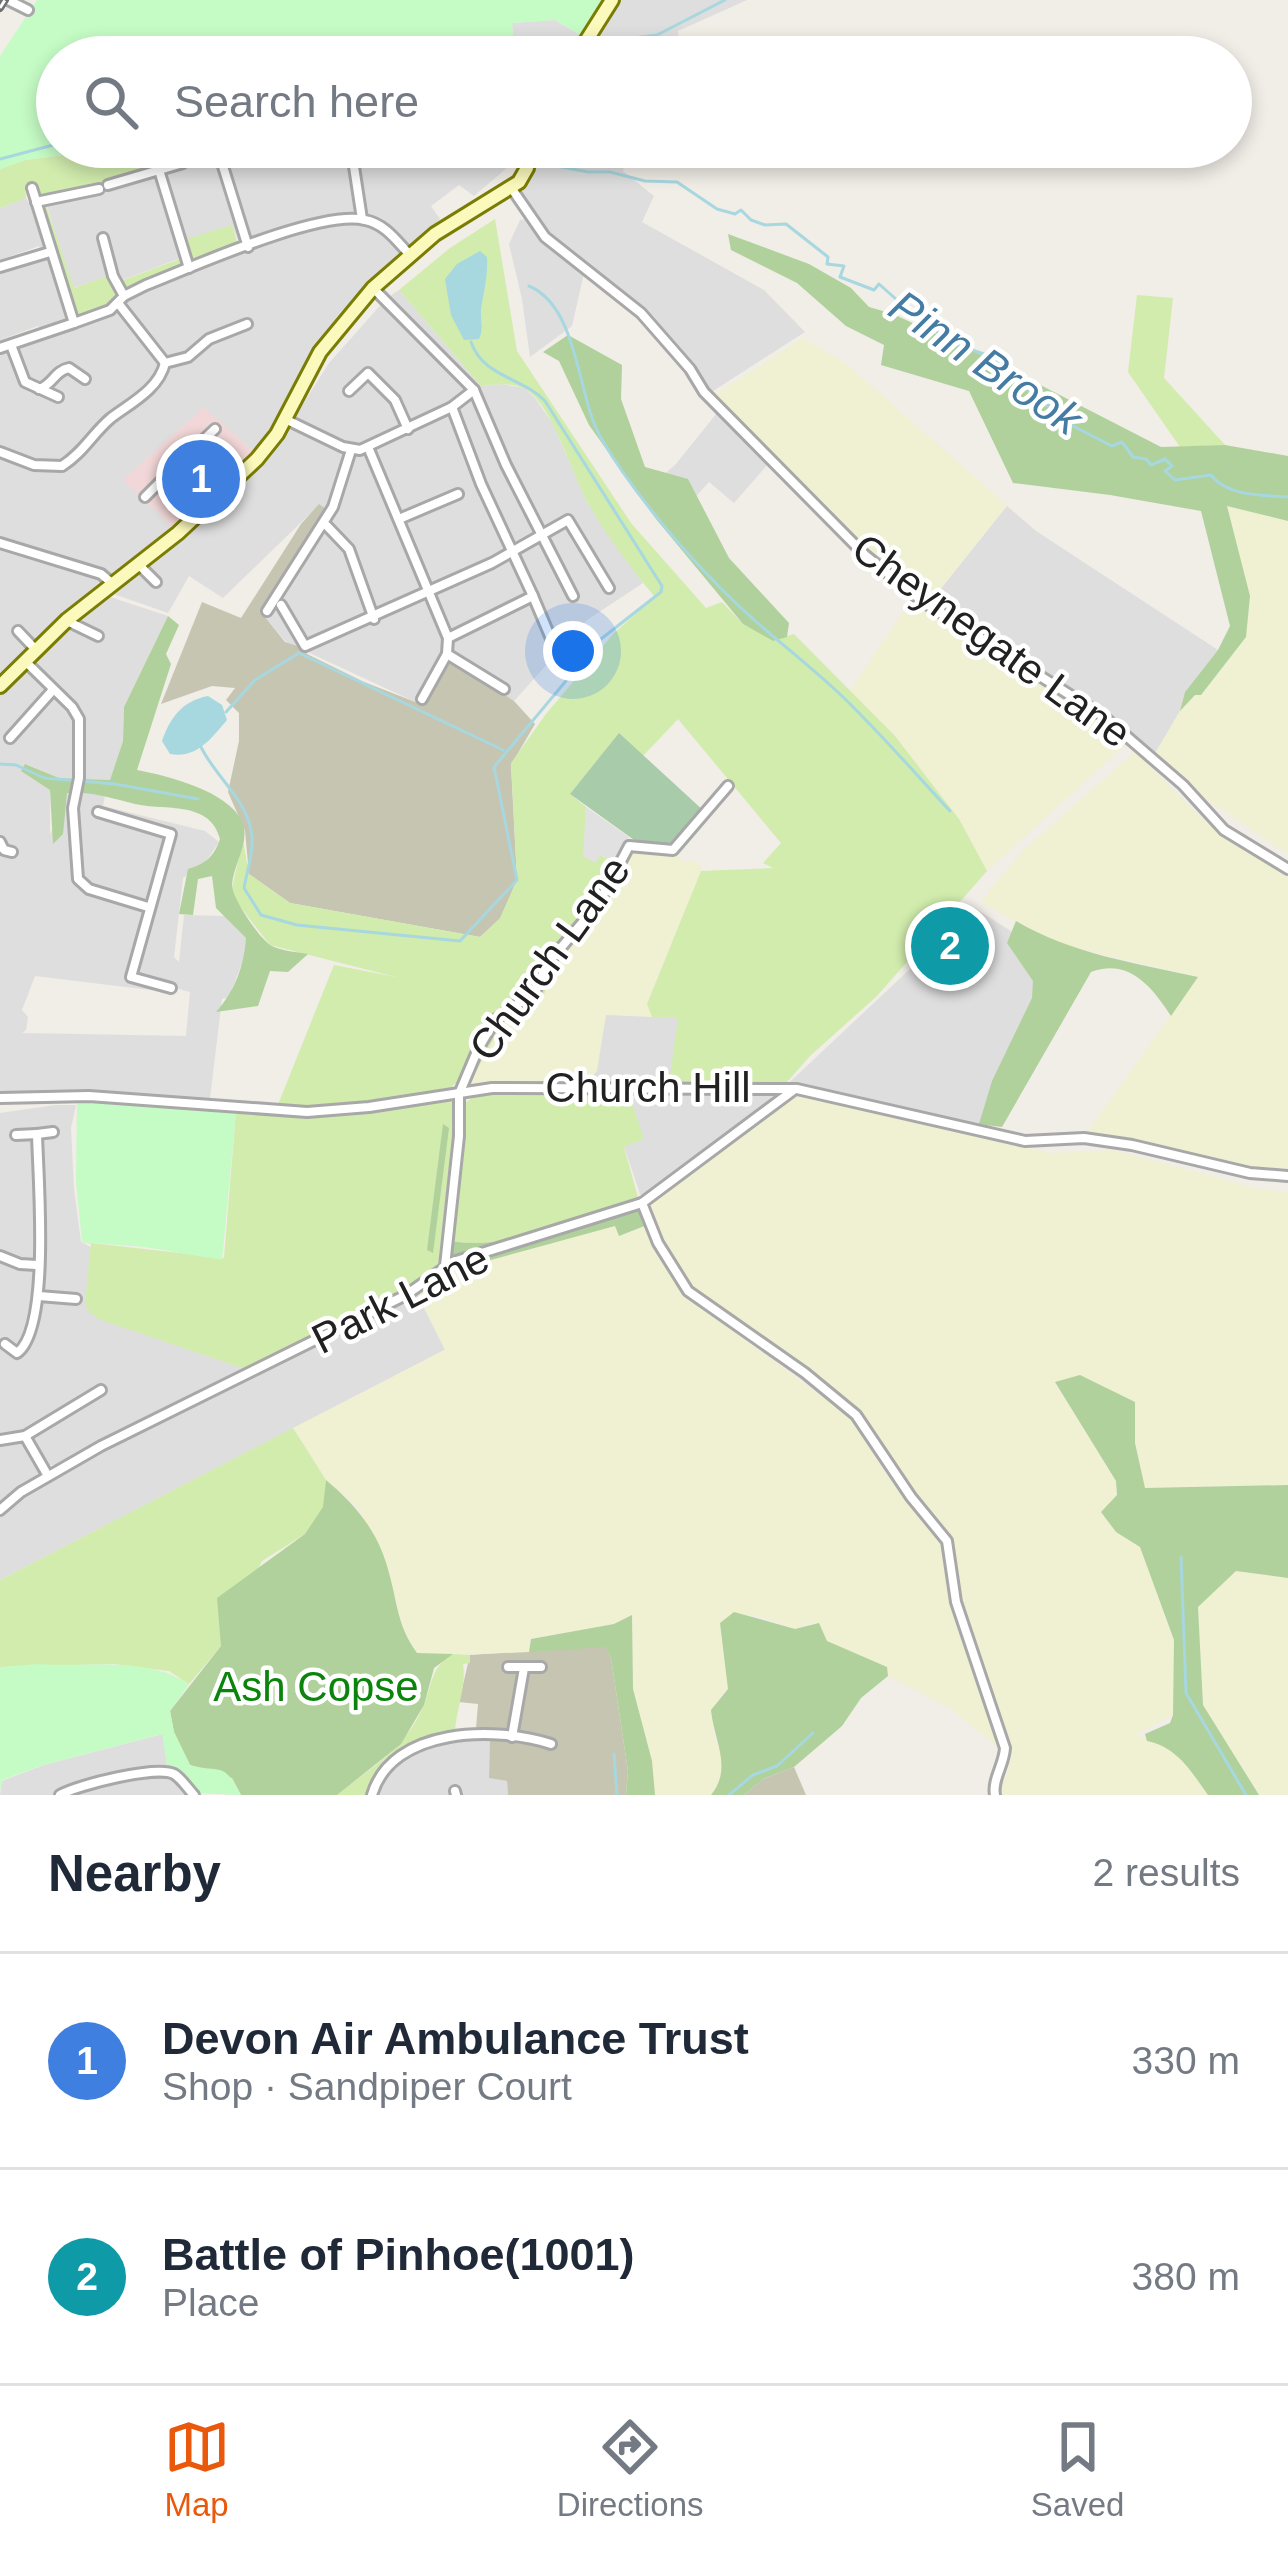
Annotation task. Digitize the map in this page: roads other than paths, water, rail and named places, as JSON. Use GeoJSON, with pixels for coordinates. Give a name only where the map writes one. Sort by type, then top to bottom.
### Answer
{"type":"FeatureCollection","features":[{"type":"Feature","properties":{"kind":"street"},"geometry":{"type":"LineString","coordinates":[[8,0],[23,8]]}},
{"type":"Feature","properties":{"kind":"street"},"geometry":{"type":"LineString","coordinates":[[590,36],[613,0]]}},
{"type":"Feature","properties":{"kind":"street"},"geometry":{"type":"LineString","coordinates":[[36,202],[166,168]]}},
{"type":"Feature","properties":{"kind":"street"},"geometry":{"type":"LineString","coordinates":[[225,168],[248,247]]}},
{"type":"Feature","properties":{"kind":"street"},"geometry":{"type":"LineString","coordinates":[[354,168],[362,219]]}},
{"type":"Feature","properties":{"kind":"street"},"geometry":{"type":"LineString","coordinates":[[0,686],[67,620],[139,565],[264,452],[320,352],[373,288],[409,254],[474,208],[512,189],[526,168]]}},
{"type":"Feature","properties":{"kind":"street"},"geometry":{"type":"LineString","coordinates":[[159,170],[189,268]]}},
{"type":"Feature","properties":{"kind":"street"},"geometry":{"type":"LineString","coordinates":[[32,188],[74,323]]}},
{"type":"Feature","properties":{"kind":"street","name":"Cheynegate Lane"},"geometry":{"type":"LineString","coordinates":[[512,189],[544,237],[640,313],[704,392],[865,555],[922,601],[1103,716],[1183,785],[1224,830],[1288,869]]}},
{"type":"Feature","properties":{"kind":"street"},"geometry":{"type":"LineString","coordinates":[[0,348],[110,310],[121,300],[189,268],[328,221],[362,219],[385,228],[409,254]]}},
{"type":"Feature","properties":{"kind":"street"},"geometry":{"type":"LineString","coordinates":[[103,238],[121,300],[165,363]]}},
{"type":"Feature","properties":{"kind":"street"},"geometry":{"type":"LineString","coordinates":[[0,267],[50,252]]}},
{"type":"Feature","properties":{"kind":"street"},"geometry":{"type":"LineString","coordinates":[[373,288],[474,390],[573,596]]}},
{"type":"Feature","properties":{"kind":"street"},"geometry":{"type":"LineString","coordinates":[[165,363],[188,357],[209,339],[247,324]]}},
{"type":"Feature","properties":{"kind":"street"},"geometry":{"type":"LineString","coordinates":[[11,345],[20,376],[34,389],[58,397]]}},
{"type":"Feature","properties":{"kind":"street"},"geometry":{"type":"LineString","coordinates":[[0,452],[50,468],[68,463],[107,422],[148,389],[165,363]]}},
{"type":"Feature","properties":{"kind":"street"},"geometry":{"type":"LineString","coordinates":[[34,389],[45,387],[56,373],[69,368],[85,379]]}},
{"type":"Feature","properties":{"kind":"street"},"geometry":{"type":"LineString","coordinates":[[349,391],[368,373],[395,400],[408,429]]}},
{"type":"Feature","properties":{"kind":"street"},"geometry":{"type":"LineString","coordinates":[[285,419],[351,450],[408,429],[474,390]]}},
{"type":"Feature","properties":{"kind":"street"},"geometry":{"type":"LineString","coordinates":[[452,407],[552,641]]}},
{"type":"Feature","properties":{"kind":"street"},"geometry":{"type":"LineString","coordinates":[[145,497],[215,429]]}},
{"type":"Feature","properties":{"kind":"street"},"geometry":{"type":"LineString","coordinates":[[368,447],[448,638],[447,654],[422,699]]}},
{"type":"Feature","properties":{"kind":"street"},"geometry":{"type":"LineString","coordinates":[[267,611],[333,507],[351,450]]}},
{"type":"Feature","properties":{"kind":"street"},"geometry":{"type":"LineString","coordinates":[[174,469],[209,504]]}},
{"type":"Feature","properties":{"kind":"street"},"geometry":{"type":"LineString","coordinates":[[399,519],[458,494]]}},
{"type":"Feature","properties":{"kind":"street"},"geometry":{"type":"LineString","coordinates":[[281,605],[305,646],[374,619],[568,520],[609,588]]}},
{"type":"Feature","properties":{"kind":"street"},"geometry":{"type":"LineString","coordinates":[[327,526],[349,549],[374,619]]}},
{"type":"Feature","properties":{"kind":"street"},"geometry":{"type":"LineString","coordinates":[[0,543],[101,574],[113,584]]}},
{"type":"Feature","properties":{"kind":"street"},"geometry":{"type":"LineString","coordinates":[[139,565],[156,583]]}},
{"type":"Feature","properties":{"kind":"street"},"geometry":{"type":"LineString","coordinates":[[448,638],[533,596]]}},
{"type":"Feature","properties":{"kind":"street"},"geometry":{"type":"LineString","coordinates":[[67,620],[98,636]]}},
{"type":"Feature","properties":{"kind":"street"},"geometry":{"type":"LineString","coordinates":[[18,632],[52,691],[76,713],[79,753],[73,808],[78,879],[89,889],[148,907]]}},
{"type":"Feature","properties":{"kind":"street"},"geometry":{"type":"LineString","coordinates":[[447,654],[504,689]]}},
{"type":"Feature","properties":{"kind":"street"},"geometry":{"type":"LineString","coordinates":[[10,738],[52,691]]}},
{"type":"Feature","properties":{"kind":"street","name":"Church Lane"},"geometry":{"type":"LineString","coordinates":[[446,1268],[459,1094],[495,1020],[535,992],[548,963],[599,903],[629,845],[673,850],[728,786]]}},
{"type":"Feature","properties":{"kind":"street"},"geometry":{"type":"LineString","coordinates":[[98,812],[171,834],[131,977],[171,988]]}},
{"type":"Feature","properties":{"kind":"street","name":"Church Hill"},"geometry":{"type":"LineString","coordinates":[[0,1098],[89,1096],[307,1112],[535,1086],[797,1089],[1025,1141],[1084,1138],[1288,1177]]}},
{"type":"Feature","properties":{"kind":"street","name":"Park Lane"},"geometry":{"type":"LineString","coordinates":[[0,1510],[49,1476],[143,1424],[392,1303],[469,1256],[642,1203],[797,1089]]}},
{"type":"Feature","properties":{"kind":"street"},"geometry":{"type":"LineString","coordinates":[[16,1135],[53,1132]]}},
{"type":"Feature","properties":{"kind":"street"},"geometry":{"type":"LineString","coordinates":[[5,1344],[17,1353],[29,1342],[39,1296],[37,1134]]}},
{"type":"Feature","properties":{"kind":"street"},"geometry":{"type":"LineString","coordinates":[[642,1203],[658,1244],[688,1291],[856,1415],[910,1497],[947,1540],[956,1602],[1005,1748],[1004,1764],[993,1787],[995,1795]]}},
{"type":"Feature","properties":{"kind":"street"},"geometry":{"type":"LineString","coordinates":[[0,1256],[38,1265]]}},
{"type":"Feature","properties":{"kind":"street"},"geometry":{"type":"LineString","coordinates":[[39,1296],[76,1299]]}},
{"type":"Feature","properties":{"kind":"street"},"geometry":{"type":"LineString","coordinates":[[0,1440],[25,1436],[100,1390]]}},
{"type":"Feature","properties":{"kind":"street"},"geometry":{"type":"LineString","coordinates":[[25,1436],[49,1476]]}},
{"type":"Feature","properties":{"kind":"street"},"geometry":{"type":"LineString","coordinates":[[508,1667],[541,1667]]}},
{"type":"Feature","properties":{"kind":"street"},"geometry":{"type":"LineString","coordinates":[[512,1737],[524,1668]]}},
{"type":"Feature","properties":{"kind":"street"},"geometry":{"type":"LineString","coordinates":[[372,1795],[384,1770],[414,1747],[446,1737],[512,1737],[551,1744]]}},
{"type":"Feature","properties":{"kind":"street"},"geometry":{"type":"LineString","coordinates":[[60,1795],[79,1786],[151,1771],[176,1775],[194,1795]]}},
{"type":"Feature","properties":{"kind":"water"},"geometry":{"type":"Polygon","coordinates":[[[480,251],[487,257],[481,331],[479,339],[464,340],[451,315],[445,279],[457,264],[480,251]]]}},
{"type":"Feature","properties":{"kind":"water"},"geometry":{"type":"Polygon","coordinates":[[[208,696],[222,705],[227,720],[195,750],[170,754],[162,741],[173,718],[184,706],[208,696]]]}},
{"type":"Feature","properties":{"kind":"waterway"},"geometry":{"type":"LineString","coordinates":[[649,36],[725,0]]}},
{"type":"Feature","properties":{"kind":"waterway","name":"Pinn Brook"},"geometry":{"type":"LineString","coordinates":[[0,159],[36,150]]}},
{"type":"Feature","properties":{"kind":"waterway","name":"Pinn Brook"},"geometry":{"type":"LineString","coordinates":[[567,168],[677,182],[717,209],[735,214],[741,210],[765,225],[786,224],[828,257],[827,264],[844,266],[840,277],[874,290],[879,284],[897,300],[903,297],[903,307],[934,327],[942,340],[993,357],[1045,405],[1061,409],[1073,426],[1112,446],[1122,442],[1133,457],[1151,465],[1165,459],[1172,466],[1165,471],[1175,480],[1211,475],[1236,491],[1288,497]]}},
{"type":"Feature","properties":{"kind":"waterway"},"geometry":{"type":"LineString","coordinates":[[529,286],[558,313],[593,421],[647,505],[722,589],[844,698],[950,811]]}},
{"type":"Feature","properties":{"kind":"waterway"},"geometry":{"type":"LineString","coordinates":[[201,747],[248,818],[252,844],[244,888],[261,915],[297,925],[460,941],[517,880],[494,767],[601,639],[661,592],[662,586],[545,401],[484,363],[471,342]]}},
{"type":"Feature","properties":{"kind":"waterway"},"geometry":{"type":"LineString","coordinates":[[226,712],[255,680],[299,653],[503,750]]}},
{"type":"Feature","properties":{"kind":"waterway"},"geometry":{"type":"LineString","coordinates":[[0,764],[16,765],[44,778],[115,784],[198,799]]}},
{"type":"Feature","properties":{"kind":"waterway"},"geometry":{"type":"LineString","coordinates":[[1181,1557],[1186,1693],[1246,1795]]}},
{"type":"Feature","properties":{"kind":"waterway"},"geometry":{"type":"LineString","coordinates":[[729,1795],[753,1775],[777,1766],[813,1733]]}},
{"type":"Feature","properties":{"kind":"waterway"},"geometry":{"type":"LineString","coordinates":[[614,1754],[617,1795]]}},
{"type":"Feature","properties":{"kind":"railway"},"geometry":{"type":"LineString","coordinates":[[0,8],[5,0]]}},
{"type":"Feature","properties":{"kind":"place","name":"Devon Air Ambulance Trust"},"geometry":{"type":"Point","coordinates":[201,479]}},
{"type":"Feature","properties":{"kind":"place","name":"Battle of Pinhoe(1001)"},"geometry":{"type":"Point","coordinates":[950,946]}},
{"type":"Feature","properties":{"kind":"park label","name":"Ash Copse"},"geometry":{"type":"Point","coordinates":[316,1686]}}]}
